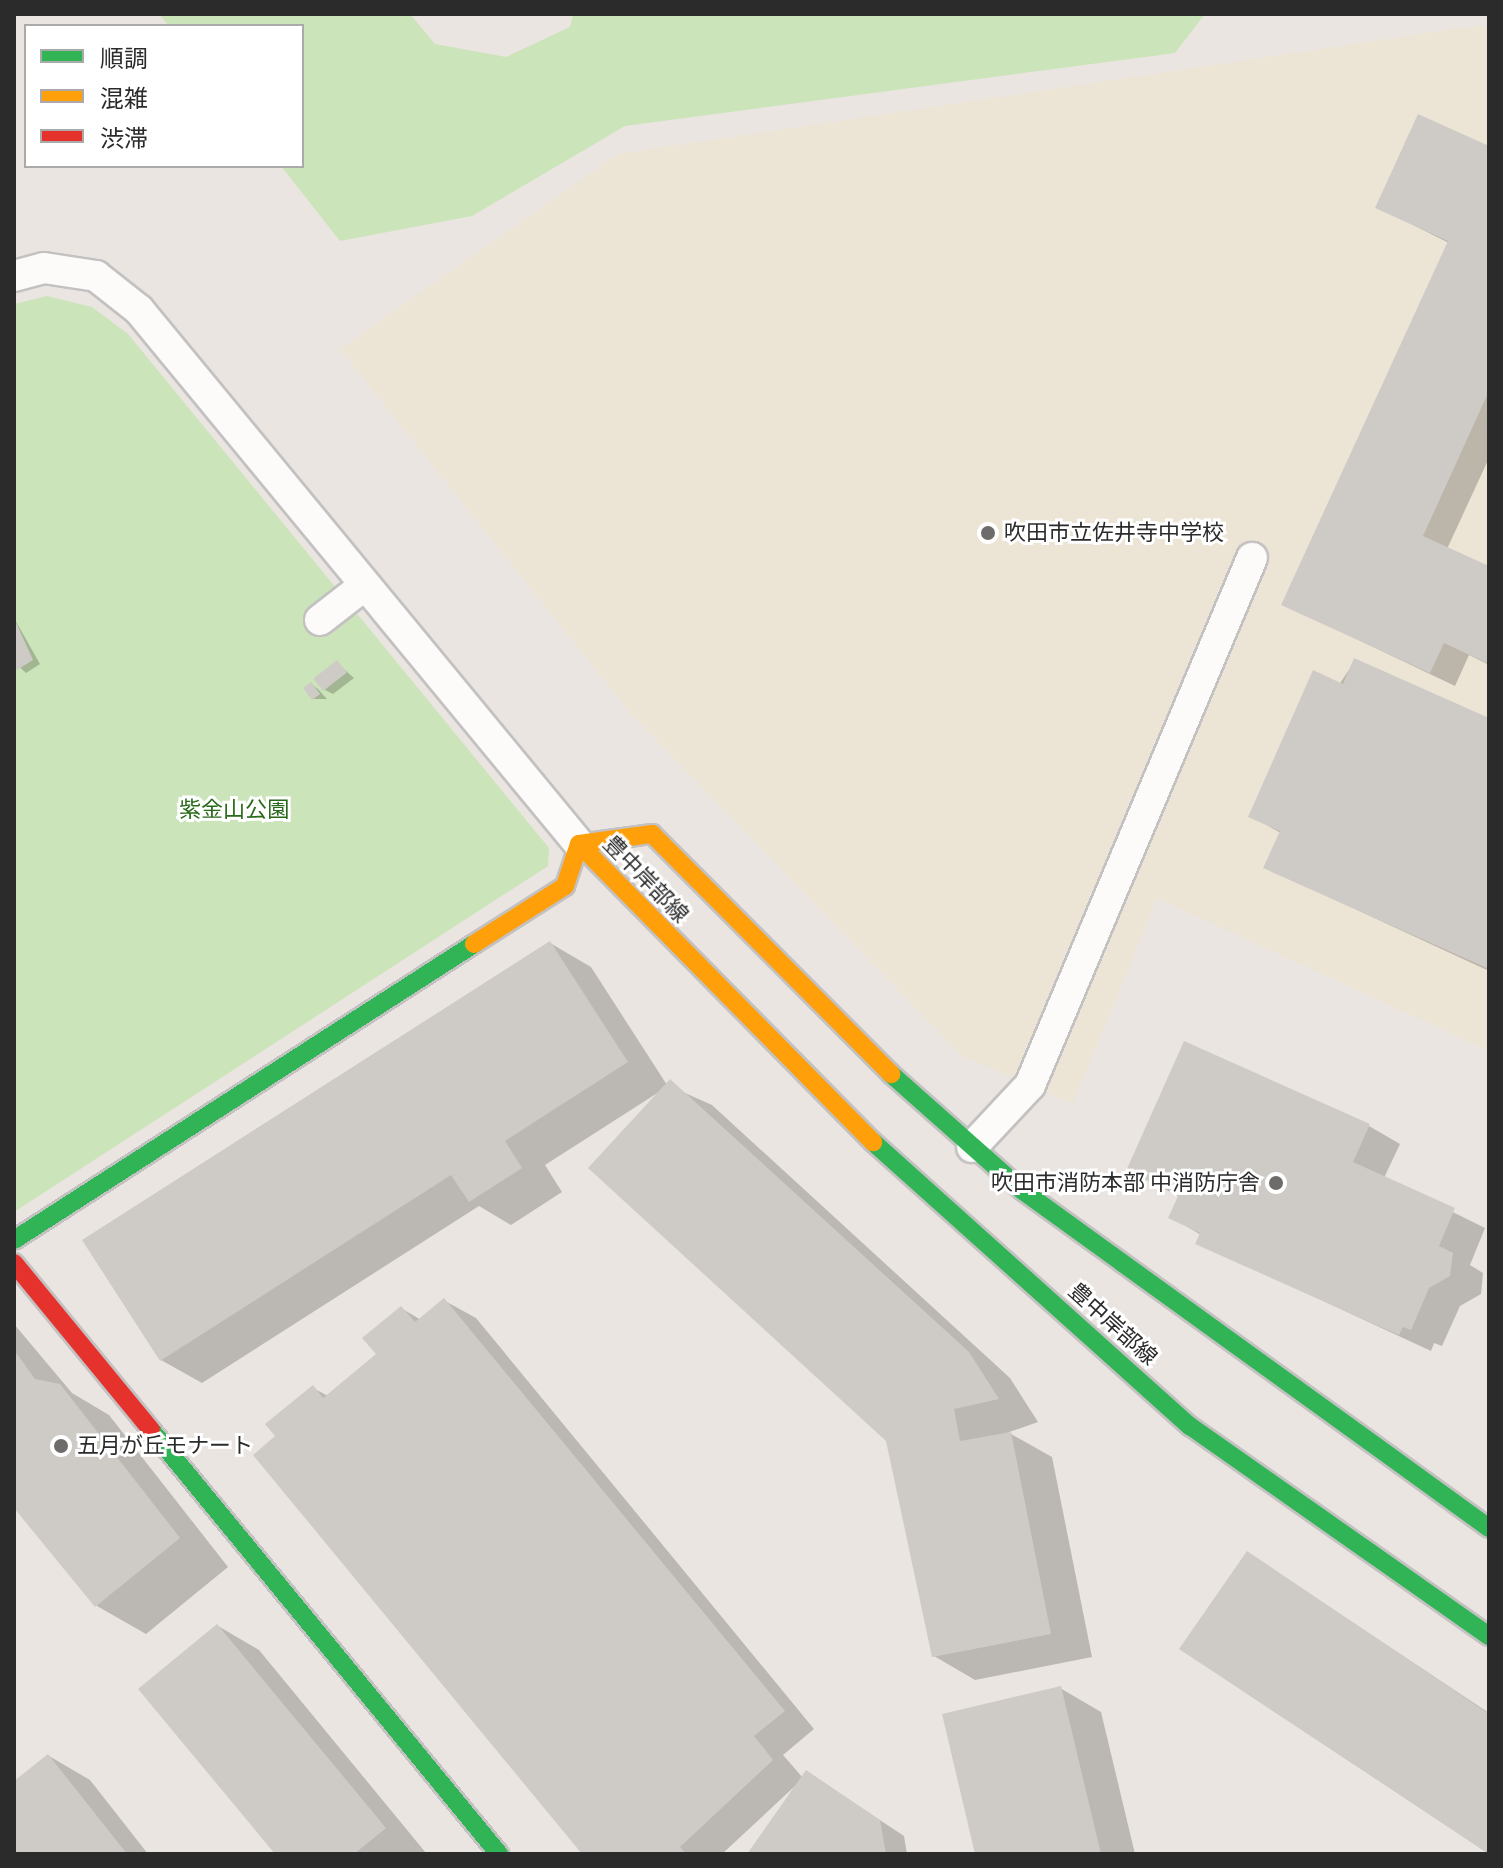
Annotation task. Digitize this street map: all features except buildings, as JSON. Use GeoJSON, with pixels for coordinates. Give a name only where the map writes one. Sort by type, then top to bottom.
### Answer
{"type":"FeatureCollection","features":[{"type":"Feature","properties":{"kind":"street","name":"豊中岸部線"},"geometry":{"type":"LineString","coordinates":[[579,844],[652,834],[972,1147],[1236,1351],[1489,1528]]}},
{"type":"Feature","properties":{"kind":"street","name":"豊中岸部線"},"geometry":{"type":"LineString","coordinates":[[579,844],[822,1097],[1190,1426],[1489,1636]]}},
{"type":"Feature","properties":{"kind":"street"},"geometry":{"type":"LineString","coordinates":[[14,1240],[565,886],[579,844]]}},
{"type":"Feature","properties":{"kind":"street"},"geometry":{"type":"LineString","coordinates":[[14,1263],[499,1854]]}},
{"type":"Feature","properties":{"kind":"lane"},"geometry":{"type":"LineString","coordinates":[[14,276],[44,268],[96,276],[139,310],[579,844]]}},
{"type":"Feature","properties":{"kind":"lane"},"geometry":{"type":"LineString","coordinates":[[972,1147],[1030,1085],[1252,558]]}},
{"type":"Feature","properties":{"kind":"lane"},"geometry":{"type":"LineString","coordinates":[[320,620],[365,585]]}},
{"type":"Feature","properties":{"kind":"shaded area","name":"吹田市立佐井寺中学校"},"geometry":{"type":"Polygon","coordinates":[[[1481,25],[1489,28],[1489,1051],[1157,898],[1073,1104],[962,1056],[633,716],[340,349],[618,154],[1481,25]]]}},
{"type":"Feature","properties":{"kind":"green space"},"geometry":{"type":"Polygon","coordinates":[[[159,14],[410,14],[435,44],[506,57],[570,27],[573,14],[1205,14],[1175,53],[625,126],[472,216],[340,241],[283,168],[304,168],[304,24],[167,24],[159,14]]]}},
{"type":"Feature","properties":{"kind":"green space","name":"紫金山公園"},"geometry":{"type":"Polygon","coordinates":[[[47,296],[92,307],[128,334],[549,848],[548,866],[14,1212],[14,304],[47,296]]]}},
{"type":"Feature","properties":{"kind":"traffic: fast"},"geometry":{"type":"LineString","coordinates":[[14,1240],[474,944]]}},
{"type":"Feature","properties":{"kind":"traffic: fast"},"geometry":{"type":"LineString","coordinates":[[891,1074],[1023,1191],[1489,1528]]}},
{"type":"Feature","properties":{"kind":"traffic: fast"},"geometry":{"type":"LineString","coordinates":[[873,1142],[1190,1426],[1489,1636]]}},
{"type":"Feature","properties":{"kind":"traffic: fast"},"geometry":{"type":"LineString","coordinates":[[151,1430],[499,1854]]}},
{"type":"Feature","properties":{"kind":"traffic: slow"},"geometry":{"type":"LineString","coordinates":[[579,844],[652,834],[891,1074]]}},
{"type":"Feature","properties":{"kind":"traffic: slow"},"geometry":{"type":"LineString","coordinates":[[579,844],[873,1142]]}},
{"type":"Feature","properties":{"kind":"traffic: slow"},"geometry":{"type":"LineString","coordinates":[[474,944],[565,886],[579,844]]}},
{"type":"Feature","properties":{"kind":"traffic: jam"},"geometry":{"type":"LineString","coordinates":[[14,1263],[151,1430]]}},
{"type":"Feature","properties":{"kind":"place","name":"吹田市立佐井寺中学校"},"geometry":{"type":"Point","coordinates":[988,533]}},
{"type":"Feature","properties":{"kind":"place","name":"吹田市消防本部 中消防庁舎"},"geometry":{"type":"Point","coordinates":[1276,1183]}},
{"type":"Feature","properties":{"kind":"place","name":"五月が丘モナート"},"geometry":{"type":"Point","coordinates":[61,1446]}}]}
